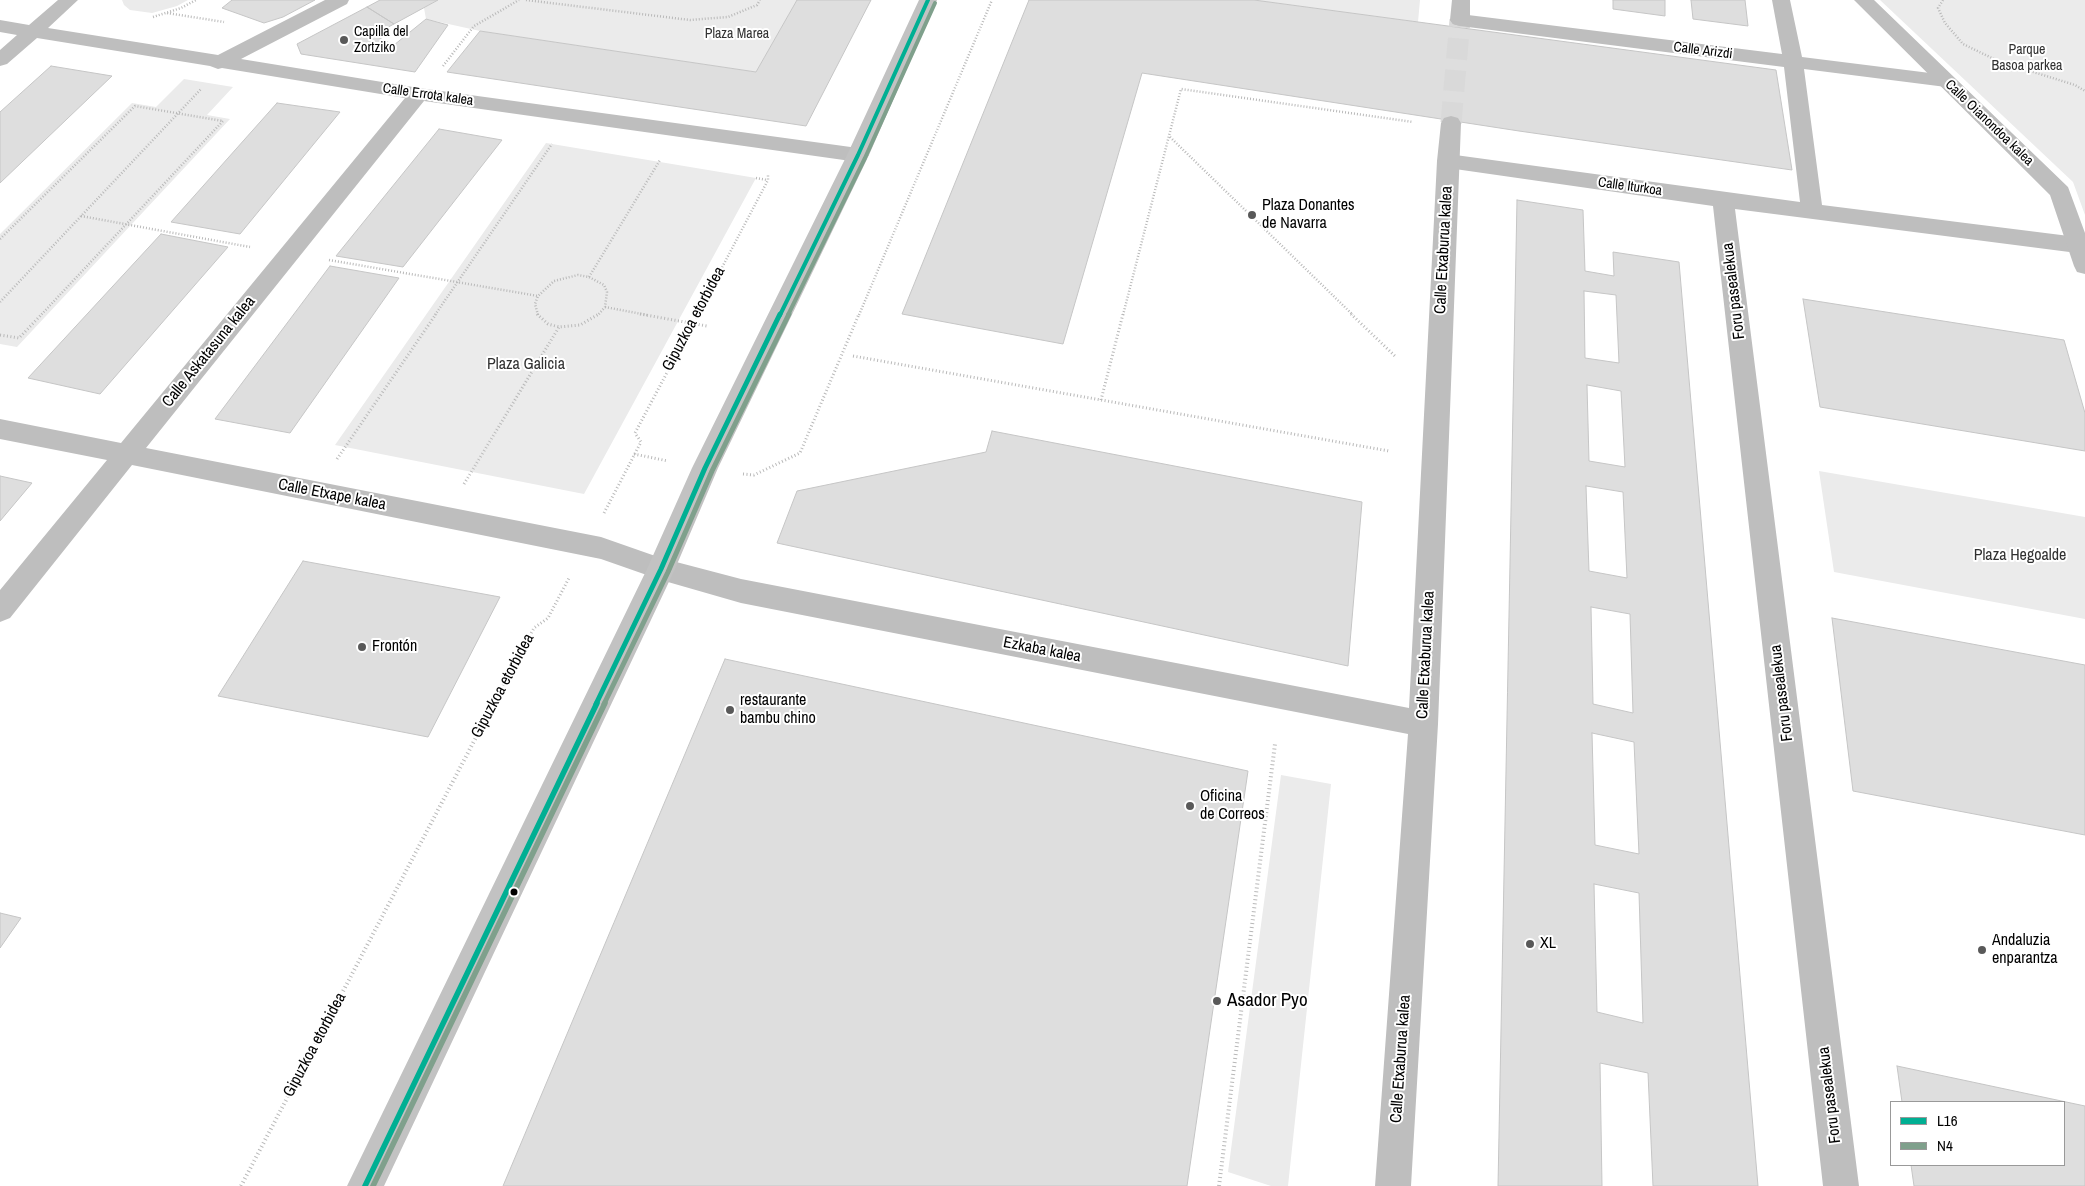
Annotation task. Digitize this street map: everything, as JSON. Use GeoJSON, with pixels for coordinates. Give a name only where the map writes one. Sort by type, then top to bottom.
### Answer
{"type":"FeatureCollection","features":[{"type":"Feature","properties":{"kind":"main road"},"geometry":{"type":"LineString","coordinates":[[365,1186],[661,569],[705,468],[858,155],[928,0]]}},
{"type":"Feature","properties":{"kind":"street"},"geometry":{"type":"LineString","coordinates":[[0,60],[69,0]]}},
{"type":"Feature","properties":{"kind":"street"},"geometry":{"type":"LineString","coordinates":[[218,63],[340,0]]}},
{"type":"Feature","properties":{"kind":"street","name":"Calle Arizdi"},"geometry":{"type":"LineString","coordinates":[[1461,0],[1460,20],[1946,81]]}},
{"type":"Feature","properties":{"kind":"street"},"geometry":{"type":"LineString","coordinates":[[1781,0],[1793,62],[1812,211]]}},
{"type":"Feature","properties":{"kind":"street","name":"Calle Oianondoa kalea"},"geometry":{"type":"LineString","coordinates":[[1863,0],[2060,192],[2081,245],[2085,266]]}},
{"type":"Feature","properties":{"kind":"street","name":"Calle Errota kalea"},"geometry":{"type":"LineString","coordinates":[[0,26],[218,63],[419,94],[858,155]]}},
{"type":"Feature","properties":{"kind":"street","name":"Calle Askatasuna kalea"},"geometry":{"type":"LineString","coordinates":[[0,610],[419,94]]}},
{"type":"Feature","properties":{"kind":"street","name":"Calle Etxaburua kalea"},"geometry":{"type":"LineString","coordinates":[[1393,1186],[1423,724],[1451,123]]}},
{"type":"Feature","properties":{"kind":"street","name":"Calle Iturkoa"},"geometry":{"type":"LineString","coordinates":[[1448,161],[1723,200],[2081,245]]}},
{"type":"Feature","properties":{"kind":"street","name":"Foru pasealekua"},"geometry":{"type":"LineString","coordinates":[[1723,200],[1841,1186]]}},
{"type":"Feature","properties":{"kind":"street","name":"Calle Etxape kalea"},"geometry":{"type":"LineString","coordinates":[[0,428],[587,545],[661,569]]}},
{"type":"Feature","properties":{"kind":"street","name":"Ezkaba kalea"},"geometry":{"type":"LineString","coordinates":[[661,569],[741,591],[785,600],[1423,724]]}},
{"type":"Feature","properties":{"kind":"path"},"geometry":{"type":"LineString","coordinates":[[151,18],[196,0]]}},
{"type":"Feature","properties":{"kind":"path"},"geometry":{"type":"LineString","coordinates":[[439,71],[474,26],[519,0]]}},
{"type":"Feature","properties":{"kind":"path"},"geometry":{"type":"LineString","coordinates":[[526,0],[690,20],[728,17],[757,5],[760,0]]}},
{"type":"Feature","properties":{"kind":"path"},"geometry":{"type":"LineString","coordinates":[[739,474],[754,475],[800,453],[992,0]]}},
{"type":"Feature","properties":{"kind":"path"},"geometry":{"type":"LineString","coordinates":[[1943,0],[1938,8],[1944,23],[1963,44],[1998,61],[2075,84],[2085,91]]}},
{"type":"Feature","properties":{"kind":"path"},"geometry":{"type":"LineString","coordinates":[[167,13],[232,24]]}},
{"type":"Feature","properties":{"kind":"path"},"geometry":{"type":"LineString","coordinates":[[0,302],[204,86]]}},
{"type":"Feature","properties":{"kind":"path"},"geometry":{"type":"LineString","coordinates":[[1101,400],[1181,89],[1413,122]]}},
{"type":"Feature","properties":{"kind":"path"},"geometry":{"type":"LineString","coordinates":[[0,239],[135,106],[223,121],[19,338],[0,335]]}},
{"type":"Feature","properties":{"kind":"path"},"geometry":{"type":"LineString","coordinates":[[1170,137],[1396,357]]}},
{"type":"Feature","properties":{"kind":"path"},"geometry":{"type":"LineString","coordinates":[[336,459],[554,140]]}},
{"type":"Feature","properties":{"kind":"path"},"geometry":{"type":"LineString","coordinates":[[589,277],[662,156]]}},
{"type":"Feature","properties":{"kind":"path","name":"Gipuzkoa etorbidea"},"geometry":{"type":"LineString","coordinates":[[241,1186],[503,684],[534,628],[548,618],[641,442],[635,433],[768,180],[768,170]]}},
{"type":"Feature","properties":{"kind":"path"},"geometry":{"type":"LineString","coordinates":[[756,178],[768,180]]}},
{"type":"Feature","properties":{"kind":"path"},"geometry":{"type":"LineString","coordinates":[[81,216],[253,247]]}},
{"type":"Feature","properties":{"kind":"path"},"geometry":{"type":"LineString","coordinates":[[326,259],[538,296]]}},
{"type":"Feature","properties":{"kind":"path"},"geometry":{"type":"LineString","coordinates":[[578,275],[589,277],[604,285],[607,292],[605,307],[594,318],[580,325],[559,327],[548,324],[536,312],[535,304],[538,296],[554,281],[578,275]]}},
{"type":"Feature","properties":{"kind":"path"},"geometry":{"type":"LineString","coordinates":[[605,307],[707,326]]}},
{"type":"Feature","properties":{"kind":"path"},"geometry":{"type":"LineString","coordinates":[[463,485],[559,327]]}},
{"type":"Feature","properties":{"kind":"path"},"geometry":{"type":"LineString","coordinates":[[853,356],[1389,451]]}},
{"type":"Feature","properties":{"kind":"path"},"geometry":{"type":"LineString","coordinates":[[1219,1186],[1275,744]]}},
{"type":"Feature","properties":{"kind":"green space"},"geometry":{"type":"Polygon","coordinates":[[[122,0],[188,0],[177,6],[152,13],[130,10],[124,5],[122,0]]]}},
{"type":"Feature","properties":{"kind":"green space","name":"Plaza Marea"},"geometry":{"type":"Polygon","coordinates":[[[438,0],[797,0],[756,72],[480,31],[426,19],[424,8],[438,0]]]}},
{"type":"Feature","properties":{"kind":"green space"},"geometry":{"type":"Polygon","coordinates":[[[1254,0],[1420,0],[1418,22],[1254,0]]]}},
{"type":"Feature","properties":{"kind":"green space","name":"Parque Basoa parkea"},"geometry":{"type":"Polygon","coordinates":[[[1880,0],[2085,0],[2085,215],[2073,182],[1880,0]]]}},
{"type":"Feature","properties":{"kind":"green space"},"geometry":{"type":"Polygon","coordinates":[[[184,79],[233,87],[207,115],[230,119],[17,347],[0,344],[0,234],[132,103],[156,107],[184,79]]]}},
{"type":"Feature","properties":{"kind":"green space","name":"Plaza Galicia"},"geometry":{"type":"Polygon","coordinates":[[[546,143],[756,178],[584,494],[335,445],[546,143]]]}},
{"type":"Feature","properties":{"kind":"green space","name":"Plaza Hegoalde"},"geometry":{"type":"Polygon","coordinates":[[[1819,471],[2085,517],[2085,619],[1834,572],[1819,471]]]}},
{"type":"Feature","properties":{"kind":"green space"},"geometry":{"type":"Polygon","coordinates":[[[1281,775],[1331,784],[1288,1186],[1271,1186],[1228,1172],[1281,775]]]}},
{"type":"Feature","properties":{"kind":"building"},"geometry":{"type":"Polygon","coordinates":[[[232,0],[315,0],[283,17],[264,23],[222,8],[232,0]]]}},
{"type":"Feature","properties":{"kind":"building"},"geometry":{"type":"Polygon","coordinates":[[[380,0],[438,0],[394,24],[367,7],[380,0]]]}},
{"type":"Feature","properties":{"kind":"building"},"geometry":{"type":"Polygon","coordinates":[[[797,0],[871,0],[806,126],[447,72],[480,31],[756,72],[797,0]]]}},
{"type":"Feature","properties":{"kind":"building"},"geometry":{"type":"Polygon","coordinates":[[[1029,0],[1254,0],[1776,70],[1792,170],[1519,131],[1142,73],[1063,344],[902,314],[1029,0]]]}},
{"type":"Feature","properties":{"kind":"building"},"geometry":{"type":"Polygon","coordinates":[[[1613,0],[1665,0],[1665,16],[1613,9],[1613,0]]]}},
{"type":"Feature","properties":{"kind":"building"},"geometry":{"type":"Polygon","coordinates":[[[1691,0],[1745,0],[1748,26],[1693,19],[1691,0]]]}},
{"type":"Feature","properties":{"kind":"building","name":"Capilla del Zortziko"},"geometry":{"type":"Polygon","coordinates":[[[367,7],[394,24],[373,35],[394,45],[426,19],[448,25],[415,72],[301,54],[297,44],[367,7]]]}},
{"type":"Feature","properties":{"kind":"building"},"geometry":{"type":"Polygon","coordinates":[[[51,66],[112,76],[0,183],[0,112],[51,66]]]}},
{"type":"Feature","properties":{"kind":"building"},"geometry":{"type":"Polygon","coordinates":[[[277,103],[340,112],[240,234],[171,222],[277,103]]]}},
{"type":"Feature","properties":{"kind":"building"},"geometry":{"type":"Polygon","coordinates":[[[439,129],[502,140],[403,267],[336,256],[439,129]]]}},
{"type":"Feature","properties":{"kind":"building"},"geometry":{"type":"Polygon","coordinates":[[[1517,200],[1583,210],[1585,271],[1614,276],[1613,252],[1679,262],[1758,1186],[1653,1186],[1648,1073],[1600,1063],[1602,1186],[1498,1186],[1517,200]],[[1584,291],[1585,358],[1619,363],[1616,295],[1584,291]],[[1587,385],[1589,461],[1625,467],[1621,391],[1587,385]],[[1586,486],[1589,571],[1627,578],[1623,492],[1586,486]],[[1591,607],[1593,704],[1633,713],[1630,614],[1591,607]],[[1592,733],[1595,845],[1639,854],[1634,742],[1592,733]],[[1594,884],[1597,1012],[1643,1023],[1639,893],[1594,884]]]}},
{"type":"Feature","properties":{"kind":"building"},"geometry":{"type":"Polygon","coordinates":[[[161,234],[228,247],[100,394],[28,378],[161,234]]]}},
{"type":"Feature","properties":{"kind":"building"},"geometry":{"type":"Polygon","coordinates":[[[330,266],[399,278],[290,433],[215,419],[330,266]]]}},
{"type":"Feature","properties":{"kind":"building"},"geometry":{"type":"Polygon","coordinates":[[[1803,299],[2064,340],[2085,413],[2085,451],[1820,407],[1803,299]]]}},
{"type":"Feature","properties":{"kind":"building"},"geometry":{"type":"Polygon","coordinates":[[[992,431],[1362,502],[1348,666],[777,543],[797,491],[986,452],[992,431]]]}},
{"type":"Feature","properties":{"kind":"building"},"geometry":{"type":"Polygon","coordinates":[[[0,476],[32,483],[0,521],[0,476]]]}},
{"type":"Feature","properties":{"kind":"building","name":"Frontón"},"geometry":{"type":"Polygon","coordinates":[[[303,561],[500,597],[428,737],[218,696],[303,561]]]}},
{"type":"Feature","properties":{"kind":"building"},"geometry":{"type":"Polygon","coordinates":[[[1832,618],[2085,665],[2085,835],[1853,791],[1832,618]]]}},
{"type":"Feature","properties":{"kind":"building"},"geometry":{"type":"Polygon","coordinates":[[[725,659],[1248,771],[1187,1186],[503,1186],[725,659]]]}},
{"type":"Feature","properties":{"kind":"building"},"geometry":{"type":"Polygon","coordinates":[[[0,913],[21,918],[0,948],[0,913]]]}},
{"type":"Feature","properties":{"kind":"building"},"geometry":{"type":"Polygon","coordinates":[[[1897,1066],[2062,1101],[1902,1101],[1897,1066]]]}},
{"type":"Feature","properties":{"kind":"building"},"geometry":{"type":"Polygon","coordinates":[[[2065,1102],[2085,1106],[2085,1186],[1914,1186],[1911,1166],[2065,1166],[2065,1102]]]}},
{"type":"Feature","properties":{"kind":"tunnel"},"geometry":{"type":"LineString","coordinates":[[1451,123],[1460,20]]}},
{"type":"Feature","properties":{"kind":"transit line","name":"L16"},"geometry":{"type":"LineString","coordinates":[[365,1186],[661,569],[705,468],[858,155],[928,0]]}},
{"type":"Feature","properties":{"kind":"transit line","name":"N4"},"geometry":{"type":"LineString","coordinates":[[373,1186],[668,572],[712,471],[865,158],[935,3]]}},
{"type":"Feature","properties":{"kind":"place","name":"Capilla del Zortziko"},"geometry":{"type":"Point","coordinates":[344,40]}},
{"type":"Feature","properties":{"kind":"place","name":"Plaza Donantes de Navarra"},"geometry":{"type":"Point","coordinates":[1252,215]}},
{"type":"Feature","properties":{"kind":"place","name":"Frontón"},"geometry":{"type":"Point","coordinates":[362,647]}},
{"type":"Feature","properties":{"kind":"place","name":"restaurante bambu chino"},"geometry":{"type":"Point","coordinates":[730,710]}},
{"type":"Feature","properties":{"kind":"place","name":"Oficina de Correos"},"geometry":{"type":"Point","coordinates":[1190,806]}},
{"type":"Feature","properties":{"kind":"place","name":"XL"},"geometry":{"type":"Point","coordinates":[1530,944]}},
{"type":"Feature","properties":{"kind":"place","name":"Andaluzia enparantza"},"geometry":{"type":"Point","coordinates":[1982,950]}},
{"type":"Feature","properties":{"kind":"place","name":"Asador Pyo"},"geometry":{"type":"Point","coordinates":[1217,1001]}}]}
